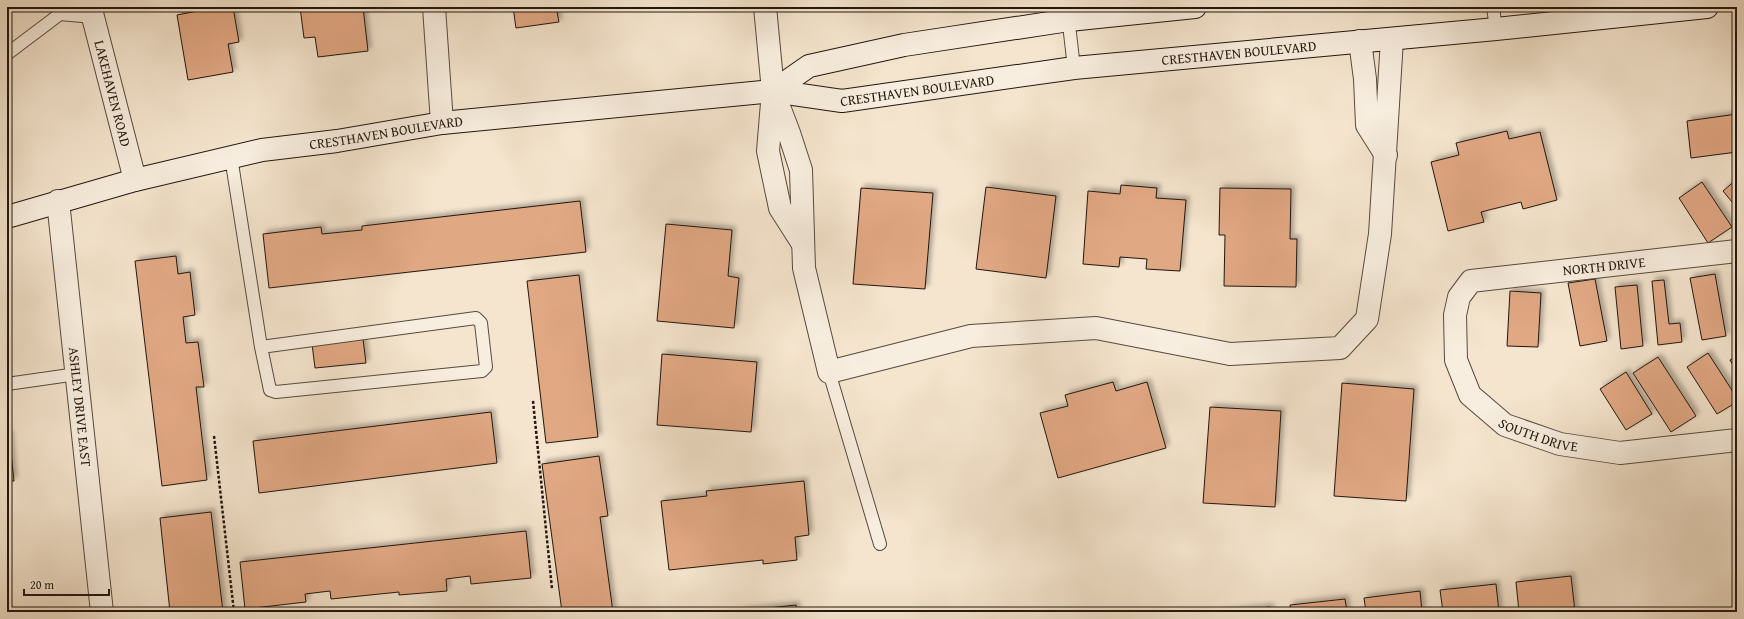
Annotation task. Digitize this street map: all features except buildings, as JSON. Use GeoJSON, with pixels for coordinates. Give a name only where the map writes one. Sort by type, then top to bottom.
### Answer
{"type":"FeatureCollection","features":[{"type":"Feature","properties":{"kind":"street"},"geometry":{"type":"LineString","coordinates":[[434,7],[442,123]]}},
{"type":"Feature","properties":{"kind":"street"},"geometry":{"type":"LineString","coordinates":[[766,7],[773,91],[768,152],[780,208],[803,244],[804,268],[829,372],[971,336],[1096,328],[1230,354],[1340,348],[1367,319],[1380,234],[1392,39]]}},
{"type":"Feature","properties":{"kind":"street","name":"CRESTHAVEN BOULEVARD"},"geometry":{"type":"LineString","coordinates":[[773,91],[809,66],[904,45],[1068,13],[1195,7]]}},
{"type":"Feature","properties":{"kind":"street","name":"CRESTHAVEN BOULEVARD"},"geometry":{"type":"LineString","coordinates":[[7,217],[58,201],[135,180],[262,150],[337,141],[442,123],[773,91],[842,101],[1074,68],[1496,30],[1708,7]]}},
{"type":"Feature","properties":{"kind":"street","name":"LAKEHAVEN ROAD"},"geometry":{"type":"LineString","coordinates":[[92,12],[135,180]]}},
{"type":"Feature","properties":{"kind":"street"},"geometry":{"type":"LineString","coordinates":[[1360,42],[1366,79],[1367,125],[1386,155]]}},
{"type":"Feature","properties":{"kind":"street","name":"ASHLEY DRIVE EAST"},"geometry":{"type":"LineString","coordinates":[[58,201],[102,612]]}},
{"type":"Feature","properties":{"kind":"street","name":"NORTH DRIVE"},"geometry":{"type":"LineString","coordinates":[[1471,281],[1737,251]]}},
{"type":"Feature","properties":{"kind":"street","name":"SOUTH DRIVE"},"geometry":{"type":"LineString","coordinates":[[1471,281],[1459,297],[1455,315],[1456,360],[1470,395],[1505,425],[1560,444],[1620,453],[1737,440]]}},
{"type":"Feature","properties":{"kind":"lane"},"geometry":{"type":"LineString","coordinates":[[1493,7],[1496,30]]}},
{"type":"Feature","properties":{"kind":"lane"},"geometry":{"type":"LineString","coordinates":[[7,54],[60,14],[92,12]]}},
{"type":"Feature","properties":{"kind":"lane"},"geometry":{"type":"LineString","coordinates":[[1068,13],[1074,68]]}},
{"type":"Feature","properties":{"kind":"lane"},"geometry":{"type":"LineString","coordinates":[[231,157],[261,347],[270,390],[276,392],[482,371],[486,367],[481,322],[476,318],[261,347]]}},
{"type":"Feature","properties":{"kind":"lane"},"geometry":{"type":"LineString","coordinates":[[829,372],[880,544]]}},
{"type":"Feature","properties":{"kind":"lane"},"geometry":{"type":"LineString","coordinates":[[7,384],[77,374]]}},
{"type":"Feature","properties":{"kind":"path"},"geometry":{"type":"LineString","coordinates":[[533,401],[552,589]]}},
{"type":"Feature","properties":{"kind":"path"},"geometry":{"type":"LineString","coordinates":[[214,436],[234,612]]}}]}
